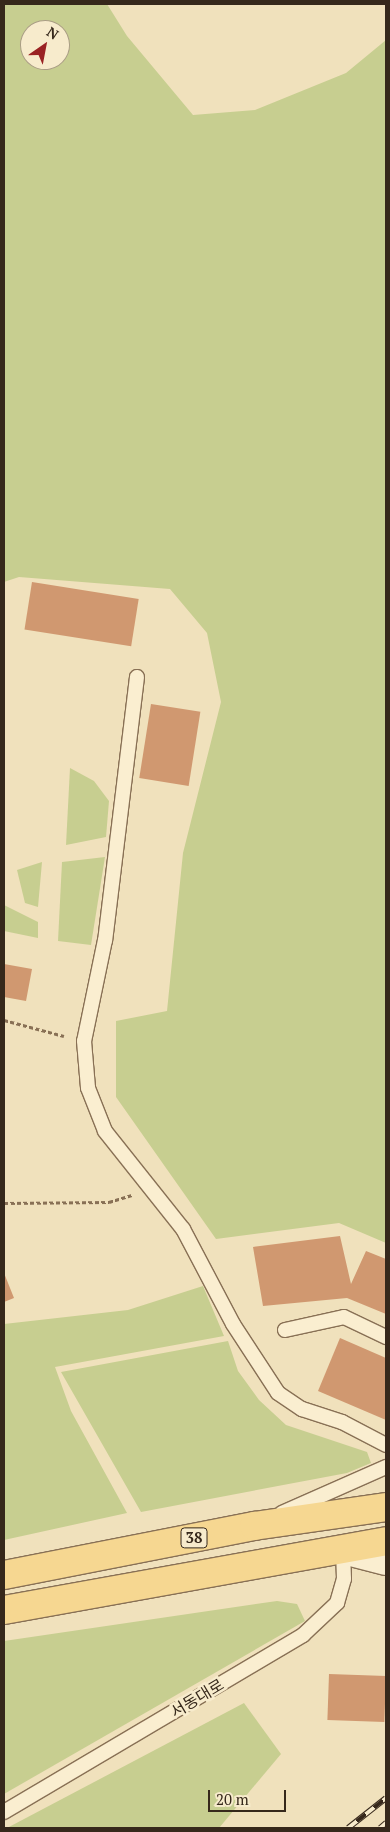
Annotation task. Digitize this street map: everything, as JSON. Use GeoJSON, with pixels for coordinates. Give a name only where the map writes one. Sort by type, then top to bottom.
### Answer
{"type":"FeatureCollection","features":[{"type":"Feature","properties":{"kind":"main road","name":"38"},"geometry":{"type":"LineString","coordinates":[[4,1575],[254,1526],[386,1508]]}},
{"type":"Feature","properties":{"kind":"main road","name":"38"},"geometry":{"type":"LineString","coordinates":[[4,1610],[386,1541]]}},
{"type":"Feature","properties":{"kind":"street"},"geometry":{"type":"LineString","coordinates":[[343,1550],[386,1561]]}},
{"type":"Feature","properties":{"kind":"lane"},"geometry":{"type":"LineString","coordinates":[[137,677],[105,940],[84,1041],[88,1088],[105,1131],[183,1229],[233,1324],[278,1393],[302,1409],[342,1422],[386,1445]]}},
{"type":"Feature","properties":{"kind":"lane"},"geometry":{"type":"LineString","coordinates":[[285,1330],[344,1317],[386,1337]]}},
{"type":"Feature","properties":{"kind":"lane"},"geometry":{"type":"LineString","coordinates":[[254,1526],[386,1467]]}},
{"type":"Feature","properties":{"kind":"lane","name":"서동대로"},"geometry":{"type":"LineString","coordinates":[[4,1812],[303,1635],[338,1603],[344,1579],[343,1550]]}},
{"type":"Feature","properties":{"kind":"path"},"geometry":{"type":"LineString","coordinates":[[4,1020],[84,1041]]}},
{"type":"Feature","properties":{"kind":"path"},"geometry":{"type":"LineString","coordinates":[[4,1203],[109,1202],[152,1189]]}},
{"type":"Feature","properties":{"kind":"green space"},"geometry":{"type":"Polygon","coordinates":[[[4,4],[107,4],[127,36],[193,115],[255,110],[346,73],[386,40],[386,1243],[339,1223],[216,1239],[116,1097],[116,1021],[167,1011],[183,853],[221,702],[207,633],[170,589],[19,577],[4,582],[4,4]]]}},
{"type":"Feature","properties":{"kind":"green space"},"geometry":{"type":"Polygon","coordinates":[[[70,768],[94,781],[109,801],[106,837],[66,845],[70,768]]]}},
{"type":"Feature","properties":{"kind":"green space"},"geometry":{"type":"Polygon","coordinates":[[[105,857],[91,945],[58,941],[62,862],[105,857]]]}},
{"type":"Feature","properties":{"kind":"green space"},"geometry":{"type":"Polygon","coordinates":[[[42,862],[38,907],[25,903],[17,870],[42,862]]]}},
{"type":"Feature","properties":{"kind":"green space"},"geometry":{"type":"Polygon","coordinates":[[[4,905],[38,922],[38,938],[4,931],[4,905]]]}},
{"type":"Feature","properties":{"kind":"green space"},"geometry":{"type":"Polygon","coordinates":[[[203,1286],[224,1336],[55,1367],[71,1411],[127,1513],[4,1540],[4,1324],[128,1310],[203,1286]]]}},
{"type":"Feature","properties":{"kind":"green space"},"geometry":{"type":"Polygon","coordinates":[[[228,1341],[238,1371],[259,1400],[286,1425],[367,1452],[371,1463],[347,1473],[141,1512],[61,1372],[228,1341]]]}},
{"type":"Feature","properties":{"kind":"green space"},"geometry":{"type":"Polygon","coordinates":[[[277,1601],[297,1604],[305,1621],[4,1794],[4,1641],[277,1601]]]}},
{"type":"Feature","properties":{"kind":"green space"},"geometry":{"type":"Polygon","coordinates":[[[244,1703],[281,1754],[219,1828],[7,1828],[244,1703]]]}},
{"type":"Feature","properties":{"kind":"building"},"geometry":{"type":"Polygon","coordinates":[[[32,582],[139,599],[131,646],[24,629],[32,582]]]}},
{"type":"Feature","properties":{"kind":"building"},"geometry":{"type":"Polygon","coordinates":[[[151,704],[200,712],[189,786],[139,778],[151,704]]]}},
{"type":"Feature","properties":{"kind":"building"},"geometry":{"type":"Polygon","coordinates":[[[4,964],[32,969],[26,1001],[4,997],[4,964]]]}},
{"type":"Feature","properties":{"kind":"building"},"geometry":{"type":"Polygon","coordinates":[[[340,1236],[351,1284],[366,1251],[386,1259],[386,1314],[347,1298],[263,1306],[253,1247],[340,1236]]]}},
{"type":"Feature","properties":{"kind":"building"},"geometry":{"type":"Polygon","coordinates":[[[4,1273],[14,1298],[4,1302],[4,1273]]]}},
{"type":"Feature","properties":{"kind":"building"},"geometry":{"type":"Polygon","coordinates":[[[340,1338],[386,1358],[386,1420],[318,1391],[340,1338]]]}},
{"type":"Feature","properties":{"kind":"building"},"geometry":{"type":"Polygon","coordinates":[[[329,1674],[386,1676],[384,1722],[327,1720],[329,1674]]]}},
{"type":"Feature","properties":{"kind":"railway"},"geometry":{"type":"LineString","coordinates":[[348,1828],[386,1798]]}},
{"type":"Feature","properties":{"kind":"railway"},"geometry":{"type":"LineString","coordinates":[[380,1828],[386,1823]]}}]}
